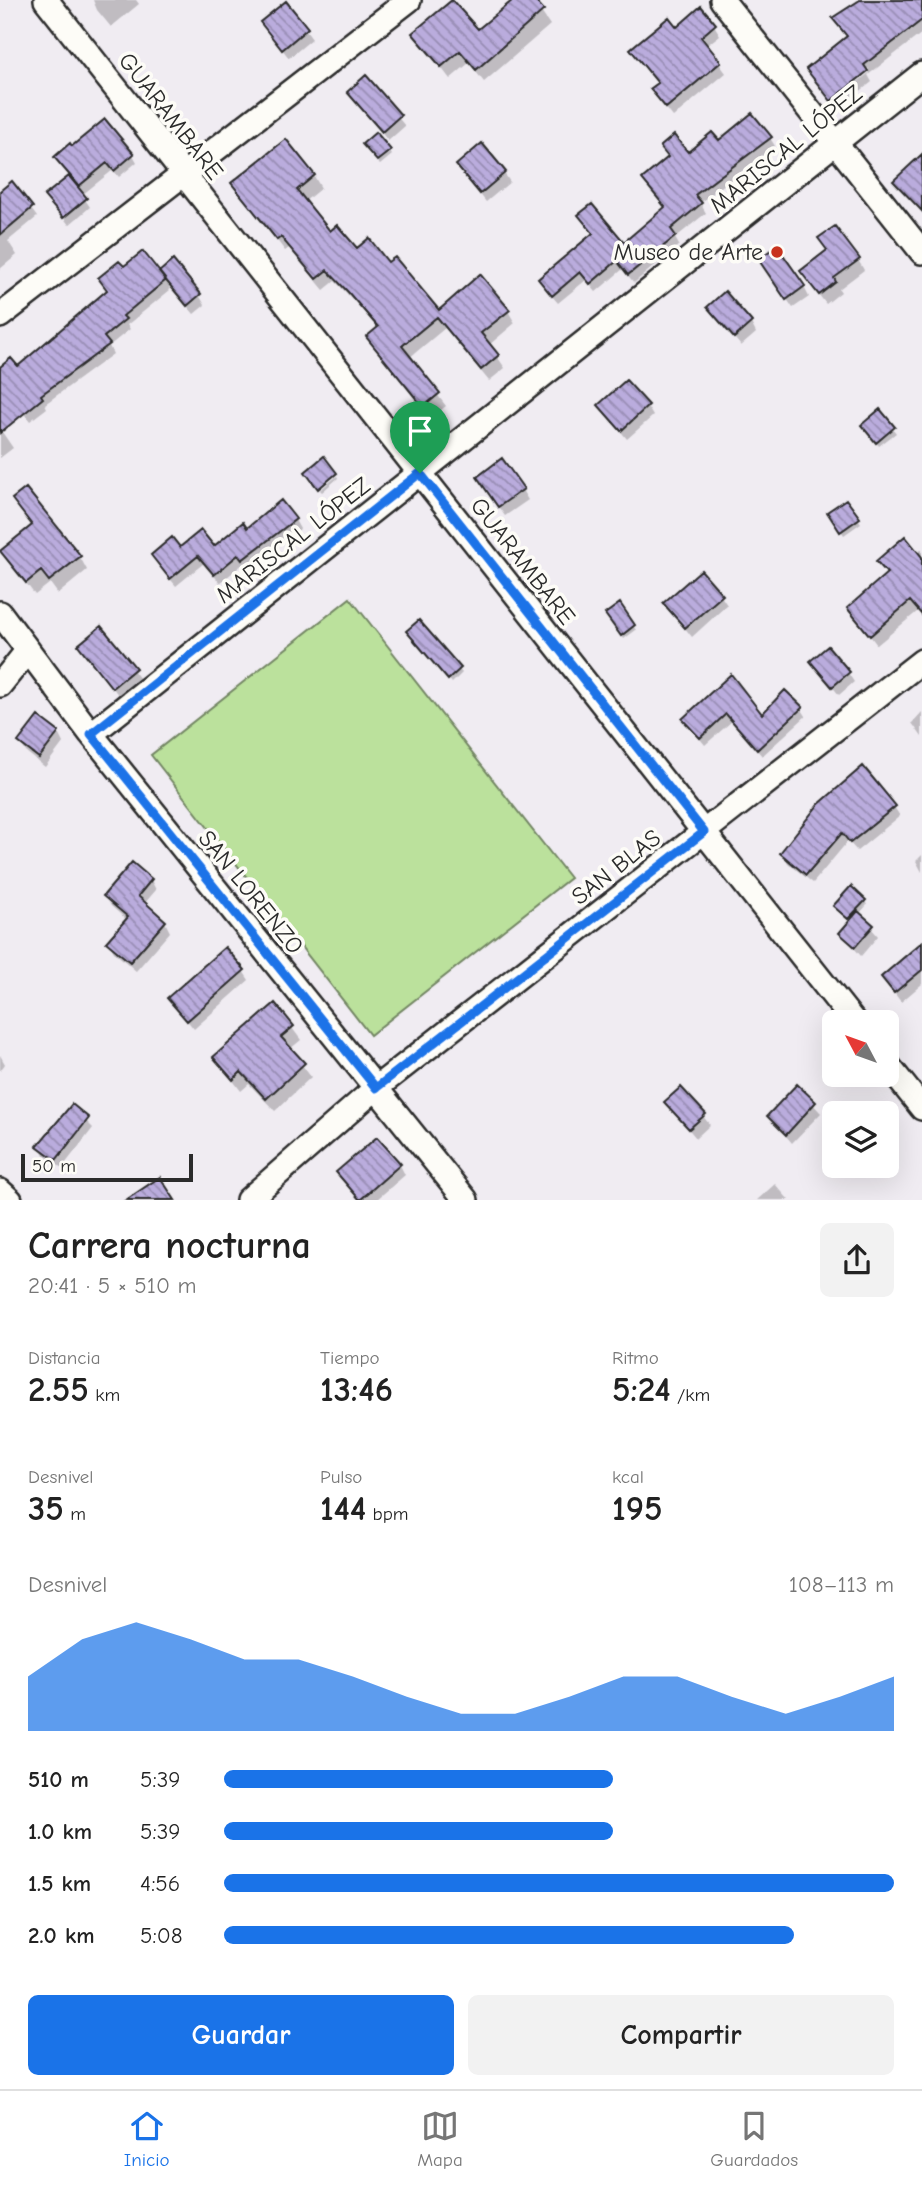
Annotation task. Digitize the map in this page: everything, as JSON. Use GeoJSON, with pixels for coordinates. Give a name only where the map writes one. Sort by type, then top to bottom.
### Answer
{"type":"FeatureCollection","features":[{"type":"Feature","properties":{"kind":"street","name":"GUARAMBARE"},"geometry":{"type":"LineString","coordinates":[[46,0],[845,1010]]}},
{"type":"Feature","properties":{"kind":"street"},"geometry":{"type":"LineString","coordinates":[[0,316],[409,0]]}},
{"type":"Feature","properties":{"kind":"street"},"geometry":{"type":"LineString","coordinates":[[722,0],[922,252]]}},
{"type":"Feature","properties":{"kind":"street","name":"MARISCAL LÓPEZ"},"geometry":{"type":"LineString","coordinates":[[91,734],[922,74]]}},
{"type":"Feature","properties":{"kind":"street","name":"SAN LORENZO"},"geometry":{"type":"LineString","coordinates":[[0,613],[91,734],[466,1200]]}},
{"type":"Feature","properties":{"kind":"street"},"geometry":{"type":"LineString","coordinates":[[0,685],[27,650]]}},
{"type":"Feature","properties":{"kind":"street","name":"SAN BLAS"},"geometry":{"type":"LineString","coordinates":[[248,1200],[376,1088],[922,661]]}},
{"type":"Feature","properties":{"kind":"street"},"geometry":{"type":"LineString","coordinates":[[900,1080],[922,1108]]}},
{"type":"Feature","properties":{"kind":"street"},"geometry":{"type":"LineString","coordinates":[[0,1191],[10,1200]]}},
{"type":"Feature","properties":{"kind":"green space"},"geometry":{"type":"Polygon","coordinates":[[[350,598],[570,878],[370,1035],[151,755],[350,598]]]}},
{"type":"Feature","properties":{"kind":"building"},"geometry":{"type":"Polygon","coordinates":[[[452,0],[478,29],[513,0],[535,0],[544,10],[476,70],[460,51],[441,67],[412,33],[452,0]]]}},
{"type":"Feature","properties":{"kind":"building"},"geometry":{"type":"Polygon","coordinates":[[[860,0],[922,0],[922,20],[864,65],[868,71],[831,101],[806,69],[847,36],[832,18],[860,0]]]}},
{"type":"Feature","properties":{"kind":"building"},"geometry":{"type":"Polygon","coordinates":[[[286,1],[308,28],[282,50],[260,22],[286,1]]]}},
{"type":"Feature","properties":{"kind":"building"},"geometry":{"type":"Polygon","coordinates":[[[701,6],[716,24],[701,37],[721,62],[666,108],[650,89],[658,83],[630,49],[669,17],[677,27],[701,6]]]}},
{"type":"Feature","properties":{"kind":"building"},"geometry":{"type":"Polygon","coordinates":[[[366,75],[401,115],[382,132],[347,92],[366,75]]]}},
{"type":"Feature","properties":{"kind":"building"},"geometry":{"type":"Polygon","coordinates":[[[752,113],[772,137],[695,195],[702,203],[671,229],[676,236],[628,275],[617,261],[590,284],[580,272],[552,296],[538,279],[593,233],[578,215],[592,204],[624,242],[665,207],[642,179],[668,157],[660,147],[674,135],[688,152],[712,132],[719,140],[752,113]]]}},
{"type":"Feature","properties":{"kind":"building"},"geometry":{"type":"Polygon","coordinates":[[[105,119],[134,154],[114,171],[107,163],[79,186],[54,157],[105,119]]]}},
{"type":"Feature","properties":{"kind":"building"},"geometry":{"type":"Polygon","coordinates":[[[376,132],[391,150],[377,161],[362,144],[376,132]]]}},
{"type":"Feature","properties":{"kind":"building"},"geometry":{"type":"Polygon","coordinates":[[[286,139],[315,175],[297,190],[330,231],[337,225],[357,248],[369,238],[388,262],[395,257],[439,310],[480,274],[510,310],[481,333],[499,355],[481,370],[437,317],[402,346],[440,393],[423,407],[366,337],[378,327],[348,292],[327,270],[316,279],[281,237],[277,240],[231,183],[286,139]]]}},
{"type":"Feature","properties":{"kind":"building"},"geometry":{"type":"Polygon","coordinates":[[[482,143],[506,172],[480,194],[456,165],[482,143]]]}},
{"type":"Feature","properties":{"kind":"building"},"geometry":{"type":"Polygon","coordinates":[[[922,154],[922,211],[893,181],[922,154]]]}},
{"type":"Feature","properties":{"kind":"building"},"geometry":{"type":"Polygon","coordinates":[[[69,176],[87,198],[63,218],[44,196],[69,176]]]}},
{"type":"Feature","properties":{"kind":"building"},"geometry":{"type":"Polygon","coordinates":[[[12,181],[33,207],[0,235],[0,191],[12,181]]]}},
{"type":"Feature","properties":{"kind":"building"},"geometry":{"type":"Polygon","coordinates":[[[835,226],[860,259],[834,278],[836,282],[819,295],[800,271],[827,250],[818,238],[835,226]]]}},
{"type":"Feature","properties":{"kind":"building"},"geometry":{"type":"Polygon","coordinates":[[[777,246],[805,286],[786,300],[758,259],[777,246]]]}},
{"type":"Feature","properties":{"kind":"building"},"geometry":{"type":"Polygon","coordinates":[[[143,251],[166,280],[123,316],[126,319],[104,337],[110,344],[41,395],[43,398],[0,433],[0,367],[11,358],[18,366],[107,290],[98,278],[119,261],[124,266],[143,251]]]}},
{"type":"Feature","properties":{"kind":"building"},"geometry":{"type":"Polygon","coordinates":[[[173,260],[201,294],[187,306],[159,272],[173,260]]]}},
{"type":"Feature","properties":{"kind":"building"},"geometry":{"type":"Polygon","coordinates":[[[725,291],[752,322],[734,338],[707,307],[725,291]]]}},
{"type":"Feature","properties":{"kind":"building"},"geometry":{"type":"Polygon","coordinates":[[[626,380],[649,405],[621,431],[598,405],[626,380]]]}},
{"type":"Feature","properties":{"kind":"building"},"geometry":{"type":"Polygon","coordinates":[[[880,409],[895,427],[876,443],[861,425],[880,409]]]}},
{"type":"Feature","properties":{"kind":"building"},"geometry":{"type":"Polygon","coordinates":[[[324,456],[337,473],[318,489],[305,472],[324,456]]]}},
{"type":"Feature","properties":{"kind":"building"},"geometry":{"type":"Polygon","coordinates":[[[502,458],[524,489],[498,507],[477,477],[502,458]]]}},
{"type":"Feature","properties":{"kind":"building"},"geometry":{"type":"Polygon","coordinates":[[[26,488],[81,556],[49,581],[41,571],[26,583],[0,551],[32,525],[12,499],[26,488]]]}},
{"type":"Feature","properties":{"kind":"building"},"geometry":{"type":"Polygon","coordinates":[[[846,499],[860,518],[840,532],[827,512],[846,499]]]}},
{"type":"Feature","properties":{"kind":"building"},"geometry":{"type":"Polygon","coordinates":[[[281,500],[296,519],[242,560],[238,555],[214,575],[198,556],[170,579],[151,555],[172,537],[180,547],[201,530],[214,546],[243,522],[247,528],[281,500]]]}},
{"type":"Feature","properties":{"kind":"building"},"geometry":{"type":"Polygon","coordinates":[[[905,536],[922,557],[922,615],[910,601],[870,636],[847,608],[887,573],[876,561],[905,536]]]}},
{"type":"Feature","properties":{"kind":"building"},"geometry":{"type":"Polygon","coordinates":[[[701,570],[723,595],[685,628],[663,603],[701,570]]]}},
{"type":"Feature","properties":{"kind":"building"},"geometry":{"type":"Polygon","coordinates":[[[620,603],[635,625],[621,636],[605,614],[620,603]]]}},
{"type":"Feature","properties":{"kind":"building"},"geometry":{"type":"Polygon","coordinates":[[[419,620],[461,668],[448,680],[406,631],[419,620]]]}},
{"type":"Feature","properties":{"kind":"building"},"geometry":{"type":"Polygon","coordinates":[[[101,626],[136,668],[112,688],[78,645],[101,626]]]}},
{"type":"Feature","properties":{"kind":"building"},"geometry":{"type":"Polygon","coordinates":[[[828,646],[850,672],[832,687],[810,661],[828,646]]]}},
{"type":"Feature","properties":{"kind":"building"},"geometry":{"type":"Polygon","coordinates":[[[731,674],[762,714],[785,690],[803,707],[757,750],[726,714],[700,738],[682,719],[731,674]]]}},
{"type":"Feature","properties":{"kind":"building"},"geometry":{"type":"Polygon","coordinates":[[[38,716],[59,732],[39,758],[18,742],[38,716]]]}},
{"type":"Feature","properties":{"kind":"building"},"geometry":{"type":"Polygon","coordinates":[[[863,766],[896,806],[850,843],[842,833],[806,875],[780,853],[818,805],[863,766]]]}},
{"type":"Feature","properties":{"kind":"building"},"geometry":{"type":"Polygon","coordinates":[[[132,862],[152,879],[138,896],[166,921],[130,962],[106,942],[128,917],[103,896],[132,862]]]}},
{"type":"Feature","properties":{"kind":"building"},"geometry":{"type":"Polygon","coordinates":[[[851,886],[866,900],[848,919],[833,906],[851,886]]]}},
{"type":"Feature","properties":{"kind":"building"},"geometry":{"type":"Polygon","coordinates":[[[858,911],[874,925],[855,947],[839,933],[858,911]]]}},
{"type":"Feature","properties":{"kind":"building"},"geometry":{"type":"Polygon","coordinates":[[[922,942],[922,970],[894,993],[881,977],[922,942]]]}},
{"type":"Feature","properties":{"kind":"building"},"geometry":{"type":"Polygon","coordinates":[[[225,947],[245,970],[187,1021],[167,998],[225,947]]]}},
{"type":"Feature","properties":{"kind":"building"},"geometry":{"type":"Polygon","coordinates":[[[275,1003],[294,1026],[281,1037],[305,1063],[266,1099],[241,1072],[233,1080],[213,1057],[275,1003]]]}},
{"type":"Feature","properties":{"kind":"building"},"geometry":{"type":"Polygon","coordinates":[[[797,1084],[816,1102],[786,1135],[767,1116],[797,1084]]]}},
{"type":"Feature","properties":{"kind":"building"},"geometry":{"type":"Polygon","coordinates":[[[681,1087],[706,1114],[689,1129],[664,1102],[681,1087]]]}},
{"type":"Feature","properties":{"kind":"building"},"geometry":{"type":"Polygon","coordinates":[[[72,1104],[89,1118],[56,1160],[37,1146],[72,1104]]]}},
{"type":"Feature","properties":{"kind":"building"},"geometry":{"type":"Polygon","coordinates":[[[377,1137],[401,1164],[360,1200],[336,1172],[377,1137]]]}},
{"type":"Feature","properties":{"kind":"building"},"geometry":{"type":"Polygon","coordinates":[[[160,1177],[175,1200],[126,1200],[160,1177]]]}},
{"type":"Feature","properties":{"kind":"place","name":"Museo de Arte"},"geometry":{"type":"Point","coordinates":[777,252]}},
{"type":"Feature","properties":{"kind":"route"},"geometry":{"type":"LineString","coordinates":[[420,473],[704,832],[376,1088],[91,734],[420,473]]}}]}
